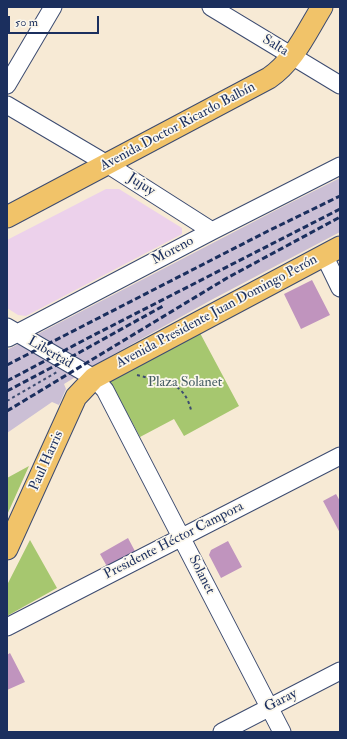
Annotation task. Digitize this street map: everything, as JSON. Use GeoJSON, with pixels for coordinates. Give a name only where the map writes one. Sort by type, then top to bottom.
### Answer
{"type":"FeatureCollection","features":[{"type":"Feature","properties":{"kind":"main road","name":"Avenida Doctor Ricardo Balbín"},"geometry":{"type":"LineString","coordinates":[[7,217],[280,71],[293,56],[322,7]]}},
{"type":"Feature","properties":{"kind":"main road","name":"Avenida Presidente Juan Domingo Perón"},"geometry":{"type":"LineString","coordinates":[[94,378],[332,251]]}},
{"type":"Feature","properties":{"kind":"main road","name":"Paul Harris"},"geometry":{"type":"LineString","coordinates":[[7,549],[76,397],[94,378]]}},
{"type":"Feature","properties":{"kind":"street"},"geometry":{"type":"LineString","coordinates":[[7,85],[53,7]]}},
{"type":"Feature","properties":{"kind":"street","name":"Salta"},"geometry":{"type":"LineString","coordinates":[[211,7],[340,85]]}},
{"type":"Feature","properties":{"kind":"street","name":"Jujuy"},"geometry":{"type":"LineString","coordinates":[[7,105],[107,164],[212,231]]}},
{"type":"Feature","properties":{"kind":"street","name":"Moreno"},"geometry":{"type":"LineString","coordinates":[[10,333],[340,166]]}},
{"type":"Feature","properties":{"kind":"street"},"geometry":{"type":"LineString","coordinates":[[332,251],[340,288]]}},
{"type":"Feature","properties":{"kind":"street","name":"Libertad"},"geometry":{"type":"LineString","coordinates":[[10,333],[94,378]]}},
{"type":"Feature","properties":{"kind":"street","name":"Solanet"},"geometry":{"type":"LineString","coordinates":[[94,378],[105,390],[282,732]]}},
{"type":"Feature","properties":{"kind":"street","name":"Presidente Héctor Campora"},"geometry":{"type":"LineString","coordinates":[[7,627],[340,456]]}},
{"type":"Feature","properties":{"kind":"street","name":"Garay"},"geometry":{"type":"LineString","coordinates":[[222,732],[340,671]]}},
{"type":"Feature","properties":{"kind":"path"},"geometry":{"type":"LineString","coordinates":[[7,401],[70,365]]}},
{"type":"Feature","properties":{"kind":"path"},"geometry":{"type":"LineString","coordinates":[[113,368],[177,386],[186,395],[191,410]]}},
{"type":"Feature","properties":{"kind":"shaded area"},"geometry":{"type":"Polygon","coordinates":[[[340,178],[340,232],[213,299],[107,358],[64,384],[66,389],[59,405],[52,402],[7,433],[7,350],[340,178]]]}},
{"type":"Feature","properties":{"kind":"shaded area"},"geometry":{"type":"Polygon","coordinates":[[[106,189],[119,189],[182,228],[182,234],[26,316],[18,315],[7,308],[7,240],[106,189]]]}},
{"type":"Feature","properties":{"kind":"green space","name":"Plaza Solanet"},"geometry":{"type":"Polygon","coordinates":[[[200,333],[239,406],[184,436],[174,419],[140,437],[110,381],[200,333]]]}},
{"type":"Feature","properties":{"kind":"green space"},"geometry":{"type":"Polygon","coordinates":[[[29,466],[7,515],[7,478],[29,466]]]}},
{"type":"Feature","properties":{"kind":"green space"},"geometry":{"type":"Polygon","coordinates":[[[30,540],[57,588],[7,616],[7,585],[30,540]]]}},
{"type":"Feature","properties":{"kind":"building"},"geometry":{"type":"Polygon","coordinates":[[[312,280],[330,315],[301,329],[284,294],[312,280]]]}},
{"type":"Feature","properties":{"kind":"building"},"geometry":{"type":"Polygon","coordinates":[[[336,494],[340,501],[340,533],[323,501],[336,494]]]}},
{"type":"Feature","properties":{"kind":"building"},"geometry":{"type":"Polygon","coordinates":[[[128,538],[137,555],[109,570],[100,554],[128,538]]]}},
{"type":"Feature","properties":{"kind":"building"},"geometry":{"type":"Polygon","coordinates":[[[228,541],[242,567],[221,578],[209,555],[211,550],[228,541]]]}},
{"type":"Feature","properties":{"kind":"building"},"geometry":{"type":"Polygon","coordinates":[[[10,653],[25,682],[7,690],[7,655],[10,653]]]}},
{"type":"Feature","properties":{"kind":"railway"},"geometry":{"type":"LineString","coordinates":[[7,365],[268,231],[340,196]]}},
{"type":"Feature","properties":{"kind":"railway"},"geometry":{"type":"LineString","coordinates":[[7,381],[340,209]]}},
{"type":"Feature","properties":{"kind":"railway"},"geometry":{"type":"LineString","coordinates":[[7,411],[227,278],[340,217]]}},
{"type":"Feature","properties":{"kind":"railway"},"geometry":{"type":"LineString","coordinates":[[7,391],[163,306]]}}]}
